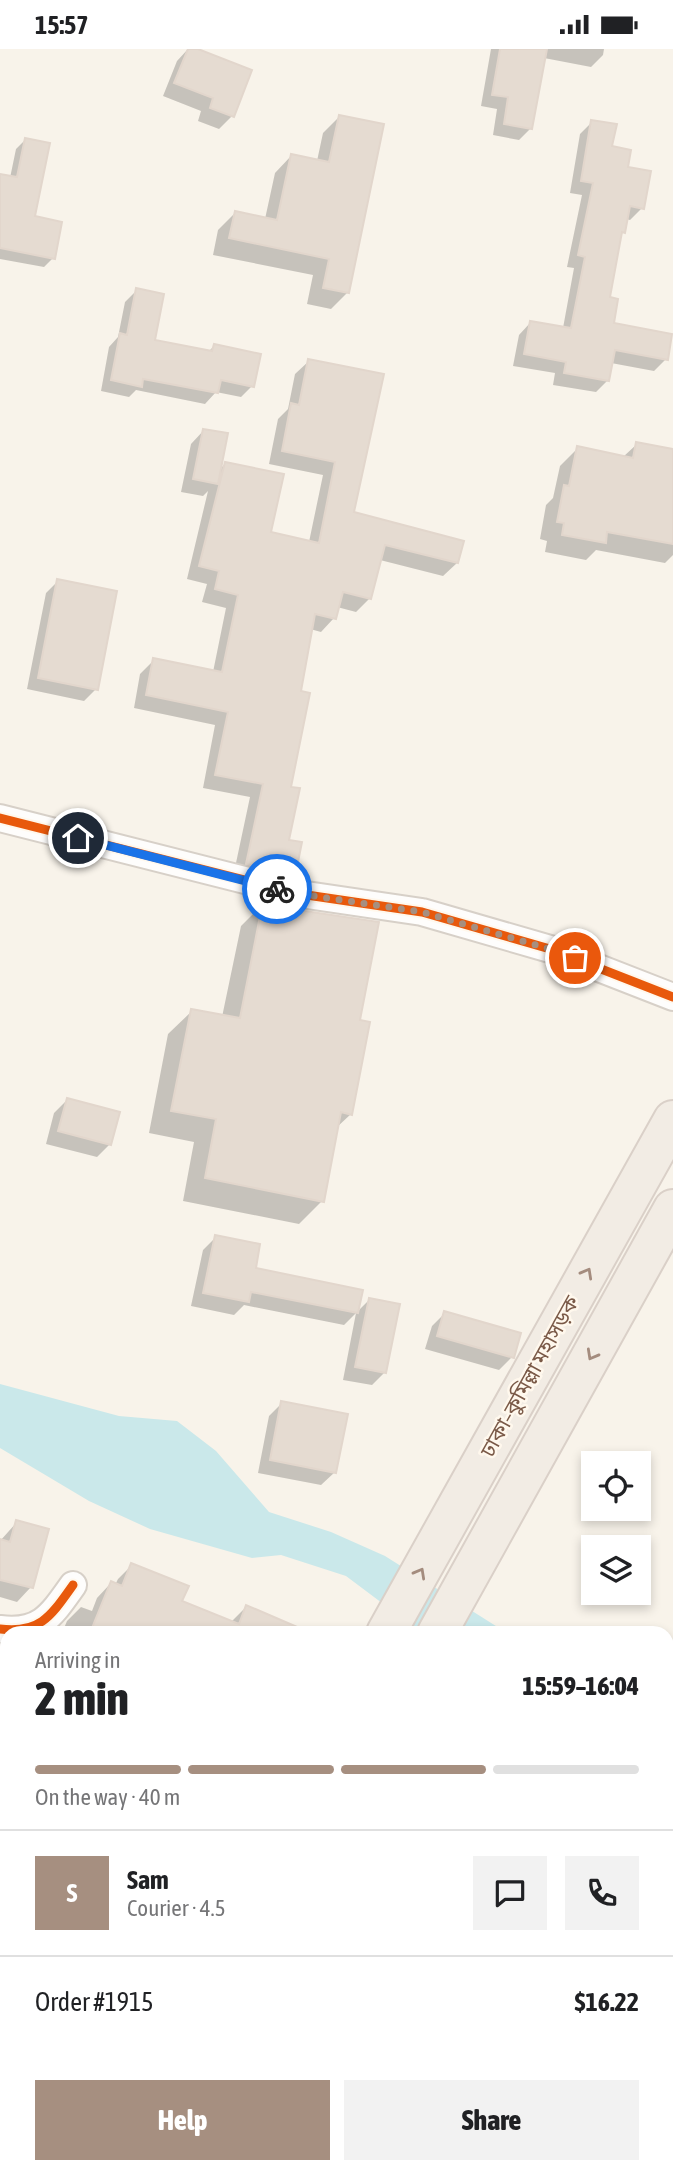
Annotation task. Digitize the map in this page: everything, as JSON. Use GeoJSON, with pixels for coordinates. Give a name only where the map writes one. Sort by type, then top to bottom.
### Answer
{"type":"FeatureCollection","features":[{"type":"Feature","properties":{"kind":"highway","name":"ঢাকা–কুমিল্লা মহাসড়ক"},"geometry":{"type":"LineString","coordinates":[[390,1626],[673,1120]]}},
{"type":"Feature","properties":{"kind":"highway"},"geometry":{"type":"LineString","coordinates":[[441,1626],[669,1225]]}},
{"type":"Feature","properties":{"kind":"street"},"geometry":{"type":"LineString","coordinates":[[0,818],[300,894],[422,912],[550,949],[673,997]]}},
{"type":"Feature","properties":{"kind":"street"},"geometry":{"type":"LineString","coordinates":[[34,1626],[43,1622],[73,1585]]}},
{"type":"Feature","properties":{"kind":"water"},"geometry":{"type":"Polygon","coordinates":[[[0,1384],[119,1416],[177,1421],[216,1451],[269,1512],[331,1532],[385,1556],[496,1626],[413,1626],[346,1576],[281,1555],[252,1558],[150,1529],[89,1501],[0,1448],[0,1384]]]}},
{"type":"Feature","properties":{"kind":"building"},"geometry":{"type":"Polygon","coordinates":[[[188,49],[198,49],[252,70],[234,117],[210,108],[213,98],[174,83],[188,49]]]}},
{"type":"Feature","properties":{"kind":"building"},"geometry":{"type":"Polygon","coordinates":[[[500,49],[547,49],[532,129],[504,124],[508,97],[492,95],[500,49]]]}},
{"type":"Feature","properties":{"kind":"building"},"geometry":{"type":"Polygon","coordinates":[[[339,115],[384,124],[349,293],[323,288],[329,259],[229,238],[235,211],[277,220],[291,154],[329,162],[339,115]]]}},
{"type":"Feature","properties":{"kind":"building"},"geometry":{"type":"Polygon","coordinates":[[[591,120],[617,124],[612,146],[631,150],[628,167],[651,171],[644,209],[630,206],[625,233],[622,232],[610,297],[618,299],[614,323],[672,334],[668,360],[615,350],[609,381],[564,373],[566,362],[524,354],[530,321],[571,328],[585,257],[578,255],[593,183],[581,181],[591,120]]]}},
{"type":"Feature","properties":{"kind":"building"},"geometry":{"type":"Polygon","coordinates":[[[25,138],[50,143],[35,216],[62,222],[55,259],[0,248],[0,174],[17,177],[25,138]]]}},
{"type":"Feature","properties":{"kind":"building"},"geometry":{"type":"Polygon","coordinates":[[[136,288],[164,294],[155,340],[212,351],[214,344],[261,354],[254,387],[221,380],[218,393],[143,379],[142,387],[111,380],[120,333],[127,335],[136,288]]]}},
{"type":"Feature","properties":{"kind":"building"},"geometry":{"type":"Polygon","coordinates":[[[308,359],[384,374],[354,512],[464,541],[458,563],[385,545],[371,599],[343,592],[336,619],[315,614],[301,691],[310,693],[291,787],[300,788],[289,840],[302,842],[295,877],[246,864],[263,784],[215,775],[228,712],[146,695],[153,658],[222,672],[238,595],[215,589],[219,571],[199,566],[225,462],[284,474],[271,532],[319,543],[335,462],[282,451],[291,403],[299,405],[308,359]]]}},
{"type":"Feature","properties":{"kind":"building"},"geometry":{"type":"Polygon","coordinates":[[[203,429],[228,433],[218,484],[193,479],[203,429]]]}},
{"type":"Feature","properties":{"kind":"building"},"geometry":{"type":"Polygon","coordinates":[[[636,442],[673,449],[673,544],[607,532],[606,543],[562,535],[564,523],[557,522],[564,485],[569,486],[577,446],[633,458],[636,442]]]}},
{"type":"Feature","properties":{"kind":"building"},"geometry":{"type":"Polygon","coordinates":[[[57,579],[117,591],[98,690],[38,678],[57,579]]]}},
{"type":"Feature","properties":{"kind":"building"},"geometry":{"type":"Polygon","coordinates":[[[263,901],[298,910],[379,922],[360,1020],[370,1022],[352,1115],[341,1112],[324,1202],[205,1178],[216,1119],[171,1111],[191,1009],[240,1018],[263,901]]]}},
{"type":"Feature","properties":{"kind":"building"},"geometry":{"type":"Polygon","coordinates":[[[67,1098],[120,1112],[111,1145],[58,1131],[67,1098]]]}},
{"type":"Feature","properties":{"kind":"building"},"geometry":{"type":"Polygon","coordinates":[[[215,1235],[260,1244],[256,1268],[363,1290],[358,1313],[251,1292],[249,1302],[203,1293],[215,1235]]]}},
{"type":"Feature","properties":{"kind":"building"},"geometry":{"type":"Polygon","coordinates":[[[369,1298],[400,1304],[386,1373],[355,1367],[369,1298]]]}},
{"type":"Feature","properties":{"kind":"building"},"geometry":{"type":"Polygon","coordinates":[[[444,1311],[521,1333],[514,1358],[437,1336],[444,1311]]]}},
{"type":"Feature","properties":{"kind":"building"},"geometry":{"type":"Polygon","coordinates":[[[281,1401],[348,1414],[336,1473],[270,1460],[281,1401]]]}},
{"type":"Feature","properties":{"kind":"building"},"geometry":{"type":"Polygon","coordinates":[[[16,1520],[49,1529],[33,1588],[0,1580],[0,1539],[10,1542],[16,1520]]]}},
{"type":"Feature","properties":{"kind":"building"},"geometry":{"type":"Polygon","coordinates":[[[131,1563],[189,1586],[182,1601],[239,1624],[246,1605],[295,1626],[93,1626],[111,1581],[122,1586],[131,1563]]]}},
{"type":"Feature","properties":{"kind":"cycle path"},"geometry":{"type":"LineString","coordinates":[[0,818],[300,894],[422,912],[550,949],[673,997]]}},
{"type":"Feature","properties":{"kind":"cycle path"},"geometry":{"type":"LineString","coordinates":[[32,1626],[51,1614],[73,1585]]}},
{"type":"Feature","properties":{"kind":"way so far"},"geometry":{"type":"LineString","coordinates":[[277,889],[422,912],[575,958]]}},
{"type":"Feature","properties":{"kind":"route"},"geometry":{"type":"LineString","coordinates":[[78,838],[277,889]]}}]}
